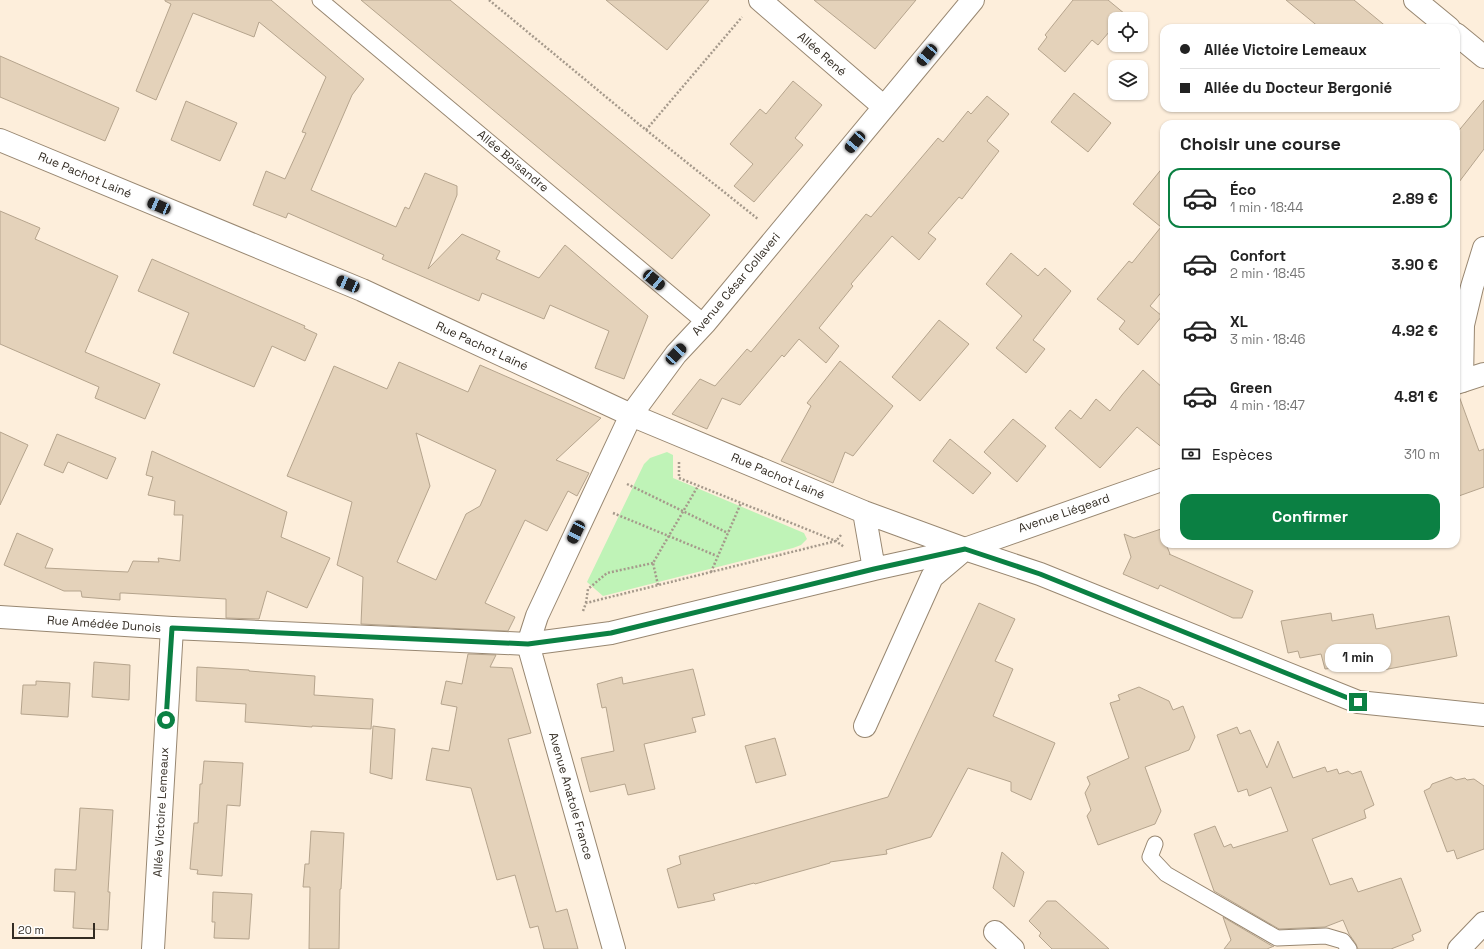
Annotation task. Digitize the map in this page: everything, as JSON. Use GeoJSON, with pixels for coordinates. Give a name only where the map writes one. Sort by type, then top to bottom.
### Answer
{"type":"FeatureCollection","features":[{"type":"Feature","properties":{"kind":"street","name":"Avenue César Collaveri"},"geometry":{"type":"LineString","coordinates":[[528,644],[537,616],[631,415],[676,354],[705,323],[973,0]]}},
{"type":"Feature","properties":{"kind":"street"},"geometry":{"type":"LineString","coordinates":[[1415,0],[1444,24]]}},
{"type":"Feature","properties":{"kind":"street","name":"Allée René"},"geometry":{"type":"LineString","coordinates":[[753,6],[884,107]]}},
{"type":"Feature","properties":{"kind":"street"},"geometry":{"type":"LineString","coordinates":[[1460,37],[1484,57]]}},
{"type":"Feature","properties":{"kind":"street","name":"Rue Pachot Lainé"},"geometry":{"type":"LineString","coordinates":[[0,140],[362,290],[631,415],[860,510],[965,549],[1040,574],[1358,702],[1484,715]]}},
{"type":"Feature","properties":{"kind":"street"},"geometry":{"type":"LineString","coordinates":[[1460,368],[1463,325],[1472,287],[1484,248]]}},
{"type":"Feature","properties":{"kind":"street"},"geometry":{"type":"LineString","coordinates":[[1460,382],[1484,374]]}},
{"type":"Feature","properties":{"kind":"street","name":"Avenue Liégeard"},"geometry":{"type":"LineString","coordinates":[[965,549],[1160,480]]}},
{"type":"Feature","properties":{"kind":"street"},"geometry":{"type":"LineString","coordinates":[[860,510],[873,570]]}},
{"type":"Feature","properties":{"kind":"street"},"geometry":{"type":"LineString","coordinates":[[865,726],[932,576],[965,549]]}},
{"type":"Feature","properties":{"kind":"street","name":"Rue Amédée Dunois"},"geometry":{"type":"LineString","coordinates":[[0,617],[172,628],[528,644],[611,633],[965,549]]}},
{"type":"Feature","properties":{"kind":"street","name":"Allée Victoire Lemeaux"},"geometry":{"type":"LineString","coordinates":[[153,949],[172,628]]}},
{"type":"Feature","properties":{"kind":"street","name":"Avenue Anatole France"},"geometry":{"type":"LineString","coordinates":[[528,644],[614,949]]}},
{"type":"Feature","properties":{"kind":"street"},"geometry":{"type":"LineString","coordinates":[[1459,949],[1484,923]]}},
{"type":"Feature","properties":{"kind":"street"},"geometry":{"type":"LineString","coordinates":[[995,932],[1012,949]]}},
{"type":"Feature","properties":{"kind":"lane","name":"Allée Boisandre"},"geometry":{"type":"LineString","coordinates":[[320,0],[705,323]]}},
{"type":"Feature","properties":{"kind":"lane"},"geometry":{"type":"LineString","coordinates":[[1155,844],[1150,857],[1166,874],[1277,938],[1326,936],[1343,941],[1349,949]]}},
{"type":"Feature","properties":{"kind":"path"},"geometry":{"type":"LineString","coordinates":[[489,0],[646,130],[777,235]]}},
{"type":"Feature","properties":{"kind":"path"},"geometry":{"type":"LineString","coordinates":[[646,130],[753,6]]}},
{"type":"Feature","properties":{"kind":"path"},"geometry":{"type":"LineString","coordinates":[[680,435],[679,478],[836,542],[873,570]]}},
{"type":"Feature","properties":{"kind":"path"},"geometry":{"type":"LineString","coordinates":[[626,483],[728,533]]}},
{"type":"Feature","properties":{"kind":"path"},"geometry":{"type":"LineString","coordinates":[[658,585],[653,563],[698,486]]}},
{"type":"Feature","properties":{"kind":"path"},"geometry":{"type":"LineString","coordinates":[[711,572],[741,503]]}},
{"type":"Feature","properties":{"kind":"path"},"geometry":{"type":"LineString","coordinates":[[586,603],[836,542],[860,510]]}},
{"type":"Feature","properties":{"kind":"path"},"geometry":{"type":"LineString","coordinates":[[612,512],[717,556]]}},
{"type":"Feature","properties":{"kind":"path"},"geometry":{"type":"LineString","coordinates":[[573,638],[586,603],[588,589],[607,573],[653,563]]}},
{"type":"Feature","properties":{"kind":"green space"},"geometry":{"type":"Polygon","coordinates":[[[667,452],[673,455],[673,478],[804,533],[807,539],[801,545],[793,548],[603,596],[587,582],[644,464],[650,458],[667,452]]]}},
{"type":"Feature","properties":{"kind":"building"},"geometry":{"type":"Polygon","coordinates":[[[165,0],[271,0],[364,79],[352,95],[311,190],[396,227],[405,207],[409,209],[425,173],[457,186],[457,195],[428,269],[462,234],[500,251],[496,259],[539,278],[565,245],[648,316],[624,379],[595,368],[609,331],[550,305],[544,319],[482,293],[479,301],[382,259],[384,255],[288,213],[286,218],[253,205],[266,171],[285,179],[306,133],[302,132],[326,77],[259,22],[254,37],[193,13],[156,100],[136,91],[171,4],[165,0]]]}},
{"type":"Feature","properties":{"kind":"building"},"geometry":{"type":"Polygon","coordinates":[[[361,0],[450,0],[710,215],[672,259],[361,0]]]}},
{"type":"Feature","properties":{"kind":"building"},"geometry":{"type":"Polygon","coordinates":[[[606,0],[709,0],[667,50],[606,0]]]}},
{"type":"Feature","properties":{"kind":"building"},"geometry":{"type":"Polygon","coordinates":[[[814,0],[916,0],[875,49],[814,0]]]}},
{"type":"Feature","properties":{"kind":"building"},"geometry":{"type":"Polygon","coordinates":[[[1073,0],[1108,0],[1123,12],[1108,12],[1108,33],[1098,45],[1092,40],[1065,72],[1038,49],[1047,37],[1045,35],[1073,0]]]}},
{"type":"Feature","properties":{"kind":"building"},"geometry":{"type":"Polygon","coordinates":[[[1286,0],[1354,0],[1383,24],[1315,24],[1286,0]]]}},
{"type":"Feature","properties":{"kind":"building"},"geometry":{"type":"Polygon","coordinates":[[[0,56],[119,108],[105,141],[0,97],[0,56]]]}},
{"type":"Feature","properties":{"kind":"building"},"geometry":{"type":"Polygon","coordinates":[[[793,81],[822,105],[795,138],[803,145],[754,202],[734,186],[753,164],[730,144],[760,109],[766,114],[793,81]]]}},
{"type":"Feature","properties":{"kind":"building"},"geometry":{"type":"Polygon","coordinates":[[[1074,93],[1111,123],[1088,152],[1051,122],[1074,93]]]}},
{"type":"Feature","properties":{"kind":"building"},"geometry":{"type":"Polygon","coordinates":[[[987,96],[1009,114],[987,141],[999,151],[962,199],[959,197],[928,233],[936,239],[919,260],[892,236],[851,284],[853,286],[819,328],[839,346],[826,363],[799,339],[784,357],[782,355],[740,405],[722,398],[707,429],[672,414],[700,379],[715,386],[747,349],[751,352],[866,214],[871,217],[938,138],[943,142],[968,111],[971,114],[987,96]]]}},
{"type":"Feature","properties":{"kind":"building"},"geometry":{"type":"Polygon","coordinates":[[[1484,100],[1484,149],[1460,181],[1460,129],[1484,100]]]}},
{"type":"Feature","properties":{"kind":"building"},"geometry":{"type":"Polygon","coordinates":[[[186,101],[237,123],[220,161],[171,140],[186,101]]]}},
{"type":"Feature","properties":{"kind":"building"},"geometry":{"type":"Polygon","coordinates":[[[1160,171],[1160,226],[1133,204],[1160,171]]]}},
{"type":"Feature","properties":{"kind":"building"},"geometry":{"type":"Polygon","coordinates":[[[0,211],[40,228],[35,239],[118,276],[85,352],[160,384],[145,419],[95,398],[99,387],[0,344],[0,211]]]}},
{"type":"Feature","properties":{"kind":"building"},"geometry":{"type":"Polygon","coordinates":[[[1160,228],[1160,294],[1150,306],[1160,314],[1160,318],[1138,345],[1119,329],[1125,321],[1097,299],[1129,261],[1132,263],[1160,228]]]}},
{"type":"Feature","properties":{"kind":"building"},"geometry":{"type":"Polygon","coordinates":[[[1011,253],[1038,276],[1045,268],[1071,291],[1033,340],[1045,349],[1026,373],[996,348],[1022,316],[986,284],[1011,253]]]}},
{"type":"Feature","properties":{"kind":"building"},"geometry":{"type":"Polygon","coordinates":[[[152,259],[305,326],[304,328],[317,334],[305,361],[272,346],[254,387],[173,353],[189,313],[138,291],[152,259]]]}},
{"type":"Feature","properties":{"kind":"building"},"geometry":{"type":"Polygon","coordinates":[[[939,320],[969,344],[920,401],[892,377],[939,320]]]}},
{"type":"Feature","properties":{"kind":"building"},"geometry":{"type":"Polygon","coordinates":[[[840,361],[893,406],[853,456],[845,452],[833,483],[781,461],[811,406],[807,403],[840,361]]]}},
{"type":"Feature","properties":{"kind":"building"},"geometry":{"type":"Polygon","coordinates":[[[399,362],[468,392],[480,365],[601,418],[556,460],[589,473],[577,496],[568,491],[547,531],[525,520],[485,603],[515,617],[508,631],[361,624],[363,577],[337,565],[352,502],[287,476],[334,366],[387,389],[399,362]],[[416,433],[430,486],[397,562],[436,580],[466,514],[480,506],[496,470],[416,433]]]}},
{"type":"Feature","properties":{"kind":"building"},"geometry":{"type":"Polygon","coordinates":[[[1143,370],[1160,385],[1160,446],[1137,427],[1100,468],[1055,428],[1070,410],[1081,419],[1096,399],[1110,411],[1143,370]]]}},
{"type":"Feature","properties":{"kind":"building"},"geometry":{"type":"Polygon","coordinates":[[[1460,399],[1479,451],[1484,449],[1484,487],[1460,496],[1460,399]]]}},
{"type":"Feature","properties":{"kind":"building"},"geometry":{"type":"Polygon","coordinates":[[[1013,419],[1046,446],[1017,482],[984,452],[1013,419]]]}},
{"type":"Feature","properties":{"kind":"building"},"geometry":{"type":"Polygon","coordinates":[[[0,432],[28,445],[0,505],[0,432]]]}},
{"type":"Feature","properties":{"kind":"building"},"geometry":{"type":"Polygon","coordinates":[[[57,434],[116,458],[107,479],[68,462],[63,473],[44,465],[57,434]]]}},
{"type":"Feature","properties":{"kind":"building"},"geometry":{"type":"Polygon","coordinates":[[[950,439],[991,473],[973,494],[933,461],[950,439]]]}},
{"type":"Feature","properties":{"kind":"building"},"geometry":{"type":"Polygon","coordinates":[[[152,451],[287,512],[281,537],[330,558],[307,608],[267,591],[259,619],[226,618],[226,599],[124,593],[120,593],[120,600],[82,597],[81,591],[64,591],[4,565],[17,533],[53,549],[45,568],[128,572],[133,561],[159,562],[158,558],[180,561],[183,515],[174,515],[175,501],[148,495],[153,477],[146,475],[152,451]]]}},
{"type":"Feature","properties":{"kind":"building"},"geometry":{"type":"Polygon","coordinates":[[[1160,529],[1160,548],[1168,548],[1169,554],[1253,591],[1242,618],[1233,618],[1160,585],[1158,589],[1123,574],[1131,557],[1124,534],[1134,538],[1160,529]]]}},
{"type":"Feature","properties":{"kind":"building"},"geometry":{"type":"Polygon","coordinates":[[[979,603],[1015,619],[995,661],[1013,669],[993,716],[1055,743],[1031,800],[1011,791],[1011,782],[968,768],[931,837],[886,850],[887,854],[830,862],[755,884],[754,883],[713,894],[715,900],[678,908],[667,869],[681,864],[679,856],[888,797],[979,603]]]}},
{"type":"Feature","properties":{"kind":"building"},"geometry":{"type":"Polygon","coordinates":[[[1331,613],[1332,621],[1373,614],[1376,629],[1449,616],[1457,656],[1383,670],[1382,662],[1325,669],[1321,654],[1300,658],[1298,651],[1288,653],[1281,621],[1331,613]]]}},
{"type":"Feature","properties":{"kind":"building"},"geometry":{"type":"Polygon","coordinates":[[[468,654],[496,655],[490,667],[512,668],[531,733],[508,739],[556,912],[567,909],[578,949],[544,949],[538,926],[530,928],[515,875],[497,880],[471,788],[426,780],[432,748],[449,751],[457,707],[441,704],[446,681],[462,684],[468,654]]]}},
{"type":"Feature","properties":{"kind":"building"},"geometry":{"type":"Polygon","coordinates":[[[94,662],[130,665],[129,700],[92,697],[94,662]]]}},
{"type":"Feature","properties":{"kind":"building"},"geometry":{"type":"Polygon","coordinates":[[[197,667],[315,676],[314,695],[373,699],[371,729],[312,727],[245,722],[246,704],[196,701],[197,667]]]}},
{"type":"Feature","properties":{"kind":"building"},"geometry":{"type":"Polygon","coordinates":[[[693,669],[705,715],[692,718],[696,732],[644,744],[655,789],[628,795],[625,784],[590,792],[581,758],[614,751],[606,707],[602,708],[597,684],[622,677],[623,684],[693,669]]]}},
{"type":"Feature","properties":{"kind":"building"},"geometry":{"type":"Polygon","coordinates":[[[36,681],[70,683],[68,717],[21,714],[23,685],[36,685],[36,681]]]}},
{"type":"Feature","properties":{"kind":"building"},"geometry":{"type":"Polygon","coordinates":[[[1139,687],[1169,701],[1173,710],[1183,706],[1195,737],[1189,750],[1145,767],[1161,811],[1155,824],[1098,845],[1087,816],[1091,810],[1085,793],[1090,784],[1087,777],[1129,758],[1110,703],[1120,700],[1118,695],[1139,687]]]}},
{"type":"Feature","properties":{"kind":"building"},"geometry":{"type":"Polygon","coordinates":[[[373,726],[395,729],[392,779],[370,773],[373,726]]]}},
{"type":"Feature","properties":{"kind":"building"},"geometry":{"type":"Polygon","coordinates":[[[1237,727],[1240,734],[1250,730],[1267,768],[1278,741],[1293,778],[1325,767],[1327,772],[1337,769],[1339,774],[1348,771],[1352,774],[1361,771],[1374,805],[1364,810],[1366,818],[1312,839],[1330,885],[1352,878],[1358,892],[1401,878],[1421,931],[1412,935],[1414,940],[1391,949],[1358,949],[1343,920],[1325,927],[1279,929],[1214,891],[1194,834],[1215,826],[1224,847],[1231,844],[1233,848],[1288,831],[1271,787],[1249,796],[1247,789],[1238,792],[1217,735],[1237,727]]]}},
{"type":"Feature","properties":{"kind":"building"},"geometry":{"type":"Polygon","coordinates":[[[775,738],[786,775],[756,783],[745,746],[775,738]]]}},
{"type":"Feature","properties":{"kind":"building"},"geometry":{"type":"Polygon","coordinates":[[[204,761],[243,763],[240,806],[227,805],[222,876],[197,874],[198,870],[190,869],[194,823],[198,823],[200,784],[202,784],[204,761]]]}},
{"type":"Feature","properties":{"kind":"building"},"geometry":{"type":"Polygon","coordinates":[[[1451,777],[1456,780],[1465,778],[1467,780],[1474,779],[1484,786],[1484,849],[1457,859],[1454,850],[1447,852],[1424,791],[1430,788],[1432,784],[1451,777]]]}},
{"type":"Feature","properties":{"kind":"building"},"geometry":{"type":"Polygon","coordinates":[[[80,808],[113,810],[108,892],[110,892],[108,930],[73,928],[75,892],[54,891],[55,869],[76,870],[80,808]]]}},
{"type":"Feature","properties":{"kind":"building"},"geometry":{"type":"Polygon","coordinates":[[[311,831],[344,833],[340,889],[339,949],[309,949],[310,887],[303,887],[305,864],[309,864],[311,831]]]}},
{"type":"Feature","properties":{"kind":"building"},"geometry":{"type":"Polygon","coordinates":[[[1002,852],[1024,872],[1014,907],[993,888],[1002,852]]]}},
{"type":"Feature","properties":{"kind":"building"},"geometry":{"type":"Polygon","coordinates":[[[213,892],[252,894],[249,939],[214,938],[215,922],[212,922],[213,892]]]}},
{"type":"Feature","properties":{"kind":"building"},"geometry":{"type":"Polygon","coordinates":[[[1047,901],[1056,901],[1109,949],[1052,949],[1039,936],[1041,933],[1029,921],[1047,901]]]}},
{"type":"Feature","properties":{"kind":"building"},"geometry":{"type":"Polygon","coordinates":[[[1223,917],[1274,946],[1267,949],[1224,949],[1231,940],[1223,917]]]}},
{"type":"Feature","properties":{"kind":"route"},"geometry":{"type":"LineString","coordinates":[[166,720],[172,628],[528,644],[611,633],[874,569],[965,549],[1040,574],[1358,702]]}}]}
